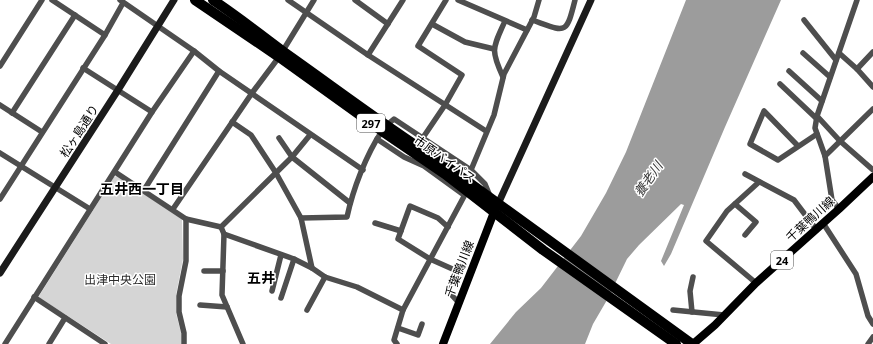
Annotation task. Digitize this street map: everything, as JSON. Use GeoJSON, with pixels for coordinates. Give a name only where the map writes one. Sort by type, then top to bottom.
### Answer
{"type":"FeatureCollection","features":[{"type":"Feature","properties":{"kind":"highway","name":"市原バイパス"},"geometry":{"type":"LineString","coordinates":[[195,0],[234,27],[280,54]]}},
{"type":"Feature","properties":{"kind":"highway","name":"市原バイパス"},"geometry":{"type":"LineString","coordinates":[[213,0],[243,20],[280,54],[382,132],[438,160],[468,190],[545,238],[657,325],[676,344]]}},
{"type":"Feature","properties":{"kind":"highway","name":"市原バイパス"},"geometry":{"type":"LineString","coordinates":[[494,205],[543,250],[657,325],[693,344]]}},
{"type":"Feature","properties":{"kind":"main road","name":"千葉鴨川線"},"geometry":{"type":"LineString","coordinates":[[693,344],[715,325],[756,283],[873,177]]}},
{"type":"Feature","properties":{"kind":"main road","name":"千葉鴨川線"},"geometry":{"type":"LineString","coordinates":[[443,344],[494,205]]}},
{"type":"Feature","properties":{"kind":"street"},"geometry":{"type":"LineString","coordinates":[[0,66],[42,0]]}},
{"type":"Feature","properties":{"kind":"street"},"geometry":{"type":"LineString","coordinates":[[52,0],[105,35]]}},
{"type":"Feature","properties":{"kind":"street","name":"松ヶ島通り"},"geometry":{"type":"LineString","coordinates":[[0,273],[159,26],[174,0]]}},
{"type":"Feature","properties":{"kind":"street"},"geometry":{"type":"LineString","coordinates":[[288,0],[486,131]]}},
{"type":"Feature","properties":{"kind":"street"},"geometry":{"type":"LineString","coordinates":[[173,209],[280,54],[314,0]]}},
{"type":"Feature","properties":{"kind":"street"},"geometry":{"type":"LineString","coordinates":[[357,0],[388,24]]}},
{"type":"Feature","properties":{"kind":"street"},"geometry":{"type":"LineString","coordinates":[[368,54],[403,0]]}},
{"type":"Feature","properties":{"kind":"street"},"geometry":{"type":"LineString","coordinates":[[422,139],[445,105],[462,75],[418,46],[446,0]]}},
{"type":"Feature","properties":{"kind":"street"},"geometry":{"type":"LineString","coordinates":[[458,0],[527,30]]}},
{"type":"Feature","properties":{"kind":"street"},"geometry":{"type":"LineString","coordinates":[[471,170],[486,131],[494,115],[503,77],[532,20],[539,0]]}},
{"type":"Feature","properties":{"kind":"street"},"geometry":{"type":"LineString","coordinates":[[532,20],[558,30],[564,28],[571,18],[575,0]]}},
{"type":"Feature","properties":{"kind":"street"},"geometry":{"type":"LineString","coordinates":[[494,205],[590,0]]}},
{"type":"Feature","properties":{"kind":"street"},"geometry":{"type":"LineString","coordinates":[[839,209],[832,200],[825,156],[815,128],[822,101],[857,0]]}},
{"type":"Feature","properties":{"kind":"street"},"geometry":{"type":"LineString","coordinates":[[0,199],[105,35],[122,1],[310,135],[363,170]]}},
{"type":"Feature","properties":{"kind":"street"},"geometry":{"type":"LineString","coordinates":[[12,113],[75,15]]}},
{"type":"Feature","properties":{"kind":"street"},"geometry":{"type":"LineString","coordinates":[[804,20],[836,60]]}},
{"type":"Feature","properties":{"kind":"street"},"geometry":{"type":"LineString","coordinates":[[503,77],[495,60],[494,50],[505,21]]}},
{"type":"Feature","properties":{"kind":"street"},"geometry":{"type":"LineString","coordinates":[[432,24],[465,42],[494,50]]}},
{"type":"Feature","properties":{"kind":"street"},"geometry":{"type":"LineString","coordinates":[[5,344],[152,112],[194,51]]}},
{"type":"Feature","properties":{"kind":"street"},"geometry":{"type":"LineString","coordinates":[[857,69],[873,52]]}},
{"type":"Feature","properties":{"kind":"street"},"geometry":{"type":"LineString","coordinates":[[803,53],[830,77]]}},
{"type":"Feature","properties":{"kind":"street"},"geometry":{"type":"LineString","coordinates":[[839,53],[857,69],[873,87]]}},
{"type":"Feature","properties":{"kind":"street"},"geometry":{"type":"LineString","coordinates":[[83,68],[152,112]]}},
{"type":"Feature","properties":{"kind":"street"},"geometry":{"type":"LineString","coordinates":[[144,190],[219,70]]}},
{"type":"Feature","properties":{"kind":"street"},"geometry":{"type":"LineString","coordinates":[[789,71],[822,101]]}},
{"type":"Feature","properties":{"kind":"street"},"geometry":{"type":"LineString","coordinates":[[780,84],[873,170]]}},
{"type":"Feature","properties":{"kind":"street"},"geometry":{"type":"LineString","coordinates":[[0,105],[42,132]]}},
{"type":"Feature","properties":{"kind":"street"},"geometry":{"type":"LineString","coordinates":[[825,156],[873,109]]}},
{"type":"Feature","properties":{"kind":"street"},"geometry":{"type":"LineString","coordinates":[[798,146],[764,111],[750,144],[778,160],[817,134]]}},
{"type":"Feature","properties":{"kind":"street"},"geometry":{"type":"LineString","coordinates":[[301,218],[347,217],[350,203],[363,170],[382,132],[394,119],[422,139],[471,170],[485,184],[494,205]]}},
{"type":"Feature","properties":{"kind":"street"},"geometry":{"type":"LineString","coordinates":[[232,122],[252,135],[276,173],[301,218],[312,268]]}},
{"type":"Feature","properties":{"kind":"street"},"geometry":{"type":"LineString","coordinates":[[382,132],[404,157],[468,190],[403,310],[394,340],[397,344]]}},
{"type":"Feature","properties":{"kind":"street"},"geometry":{"type":"LineString","coordinates":[[220,227],[292,157],[310,135]]}},
{"type":"Feature","properties":{"kind":"street"},"geometry":{"type":"LineString","coordinates":[[279,138],[292,157],[350,203]]}},
{"type":"Feature","properties":{"kind":"street"},"geometry":{"type":"LineString","coordinates":[[0,153],[90,209]]}},
{"type":"Feature","properties":{"kind":"street"},"geometry":{"type":"LineString","coordinates":[[115,172],[186,219],[220,227],[224,234],[222,295],[243,344]]}},
{"type":"Feature","properties":{"kind":"street"},"geometry":{"type":"LineString","coordinates":[[745,174],[794,200],[816,229]]}},
{"type":"Feature","properties":{"kind":"street"},"geometry":{"type":"LineString","coordinates":[[756,283],[706,241],[728,211],[760,182]]}},
{"type":"Feature","properties":{"kind":"street"},"geometry":{"type":"LineString","coordinates":[[735,204],[756,222],[745,234]]}},
{"type":"Feature","properties":{"kind":"street"},"geometry":{"type":"LineString","coordinates":[[448,226],[438,218],[410,206],[398,239],[430,259],[457,271],[448,291],[459,303]]}},
{"type":"Feature","properties":{"kind":"street"},"geometry":{"type":"LineString","coordinates":[[184,344],[184,333],[179,312],[179,296],[186,261],[186,219]]}},
{"type":"Feature","properties":{"kind":"street"},"geometry":{"type":"LineString","coordinates":[[375,223],[401,231]]}},
{"type":"Feature","properties":{"kind":"street"},"geometry":{"type":"LineString","coordinates":[[823,223],[856,274],[868,316],[873,324]]}},
{"type":"Feature","properties":{"kind":"street"},"geometry":{"type":"LineString","coordinates":[[224,234],[294,259],[312,268],[325,277],[357,287],[403,310]]}},
{"type":"Feature","properties":{"kind":"street"},"geometry":{"type":"LineString","coordinates":[[272,291],[281,255]]}},
{"type":"Feature","properties":{"kind":"street"},"geometry":{"type":"LineString","coordinates":[[281,298],[294,259]]}},
{"type":"Feature","properties":{"kind":"street"},"geometry":{"type":"LineString","coordinates":[[204,271],[223,271]]}},
{"type":"Feature","properties":{"kind":"street"},"geometry":{"type":"LineString","coordinates":[[307,310],[325,277]]}},
{"type":"Feature","properties":{"kind":"street"},"geometry":{"type":"LineString","coordinates":[[692,312],[690,291],[693,277]]}},
{"type":"Feature","properties":{"kind":"street"},"geometry":{"type":"LineString","coordinates":[[34,297],[98,342],[105,344]]}},
{"type":"Feature","properties":{"kind":"street"},"geometry":{"type":"LineString","coordinates":[[200,305],[227,307]]}},
{"type":"Feature","properties":{"kind":"street"},"geometry":{"type":"LineString","coordinates":[[673,310],[724,315]]}},
{"type":"Feature","properties":{"kind":"street"},"geometry":{"type":"LineString","coordinates":[[49,344],[65,318]]}},
{"type":"Feature","properties":{"kind":"street"},"geometry":{"type":"LineString","coordinates":[[398,328],[418,335],[422,324]]}},
{"type":"Feature","properties":{"kind":"street"},"geometry":{"type":"LineString","coordinates":[[868,344],[873,337]]}},
{"type":"Feature","properties":{"kind":"green space","name":"出津中央公園"},"geometry":{"type":"Polygon","coordinates":[[[117,176],[182,219],[183,259],[176,295],[176,313],[181,333],[181,344],[111,344],[39,296],[114,177],[117,176]]]}},
{"type":"Feature","properties":{"kind":"water","name":"養老川"},"geometry":{"type":"Polygon","coordinates":[[[686,0],[781,0],[671,254],[664,266],[661,261],[684,205],[681,204],[639,245],[627,259],[607,300],[593,324],[585,344],[490,344],[516,312],[541,288],[581,236],[606,193],[626,152],[686,0]]]}},
{"type":"Feature","properties":{"kind":"district","name":"五井西一丁目"},"geometry":{"type":"Point","coordinates":[142,188]}},
{"type":"Feature","properties":{"kind":"district","name":"五井"},"geometry":{"type":"Point","coordinates":[261,277]}}]}
